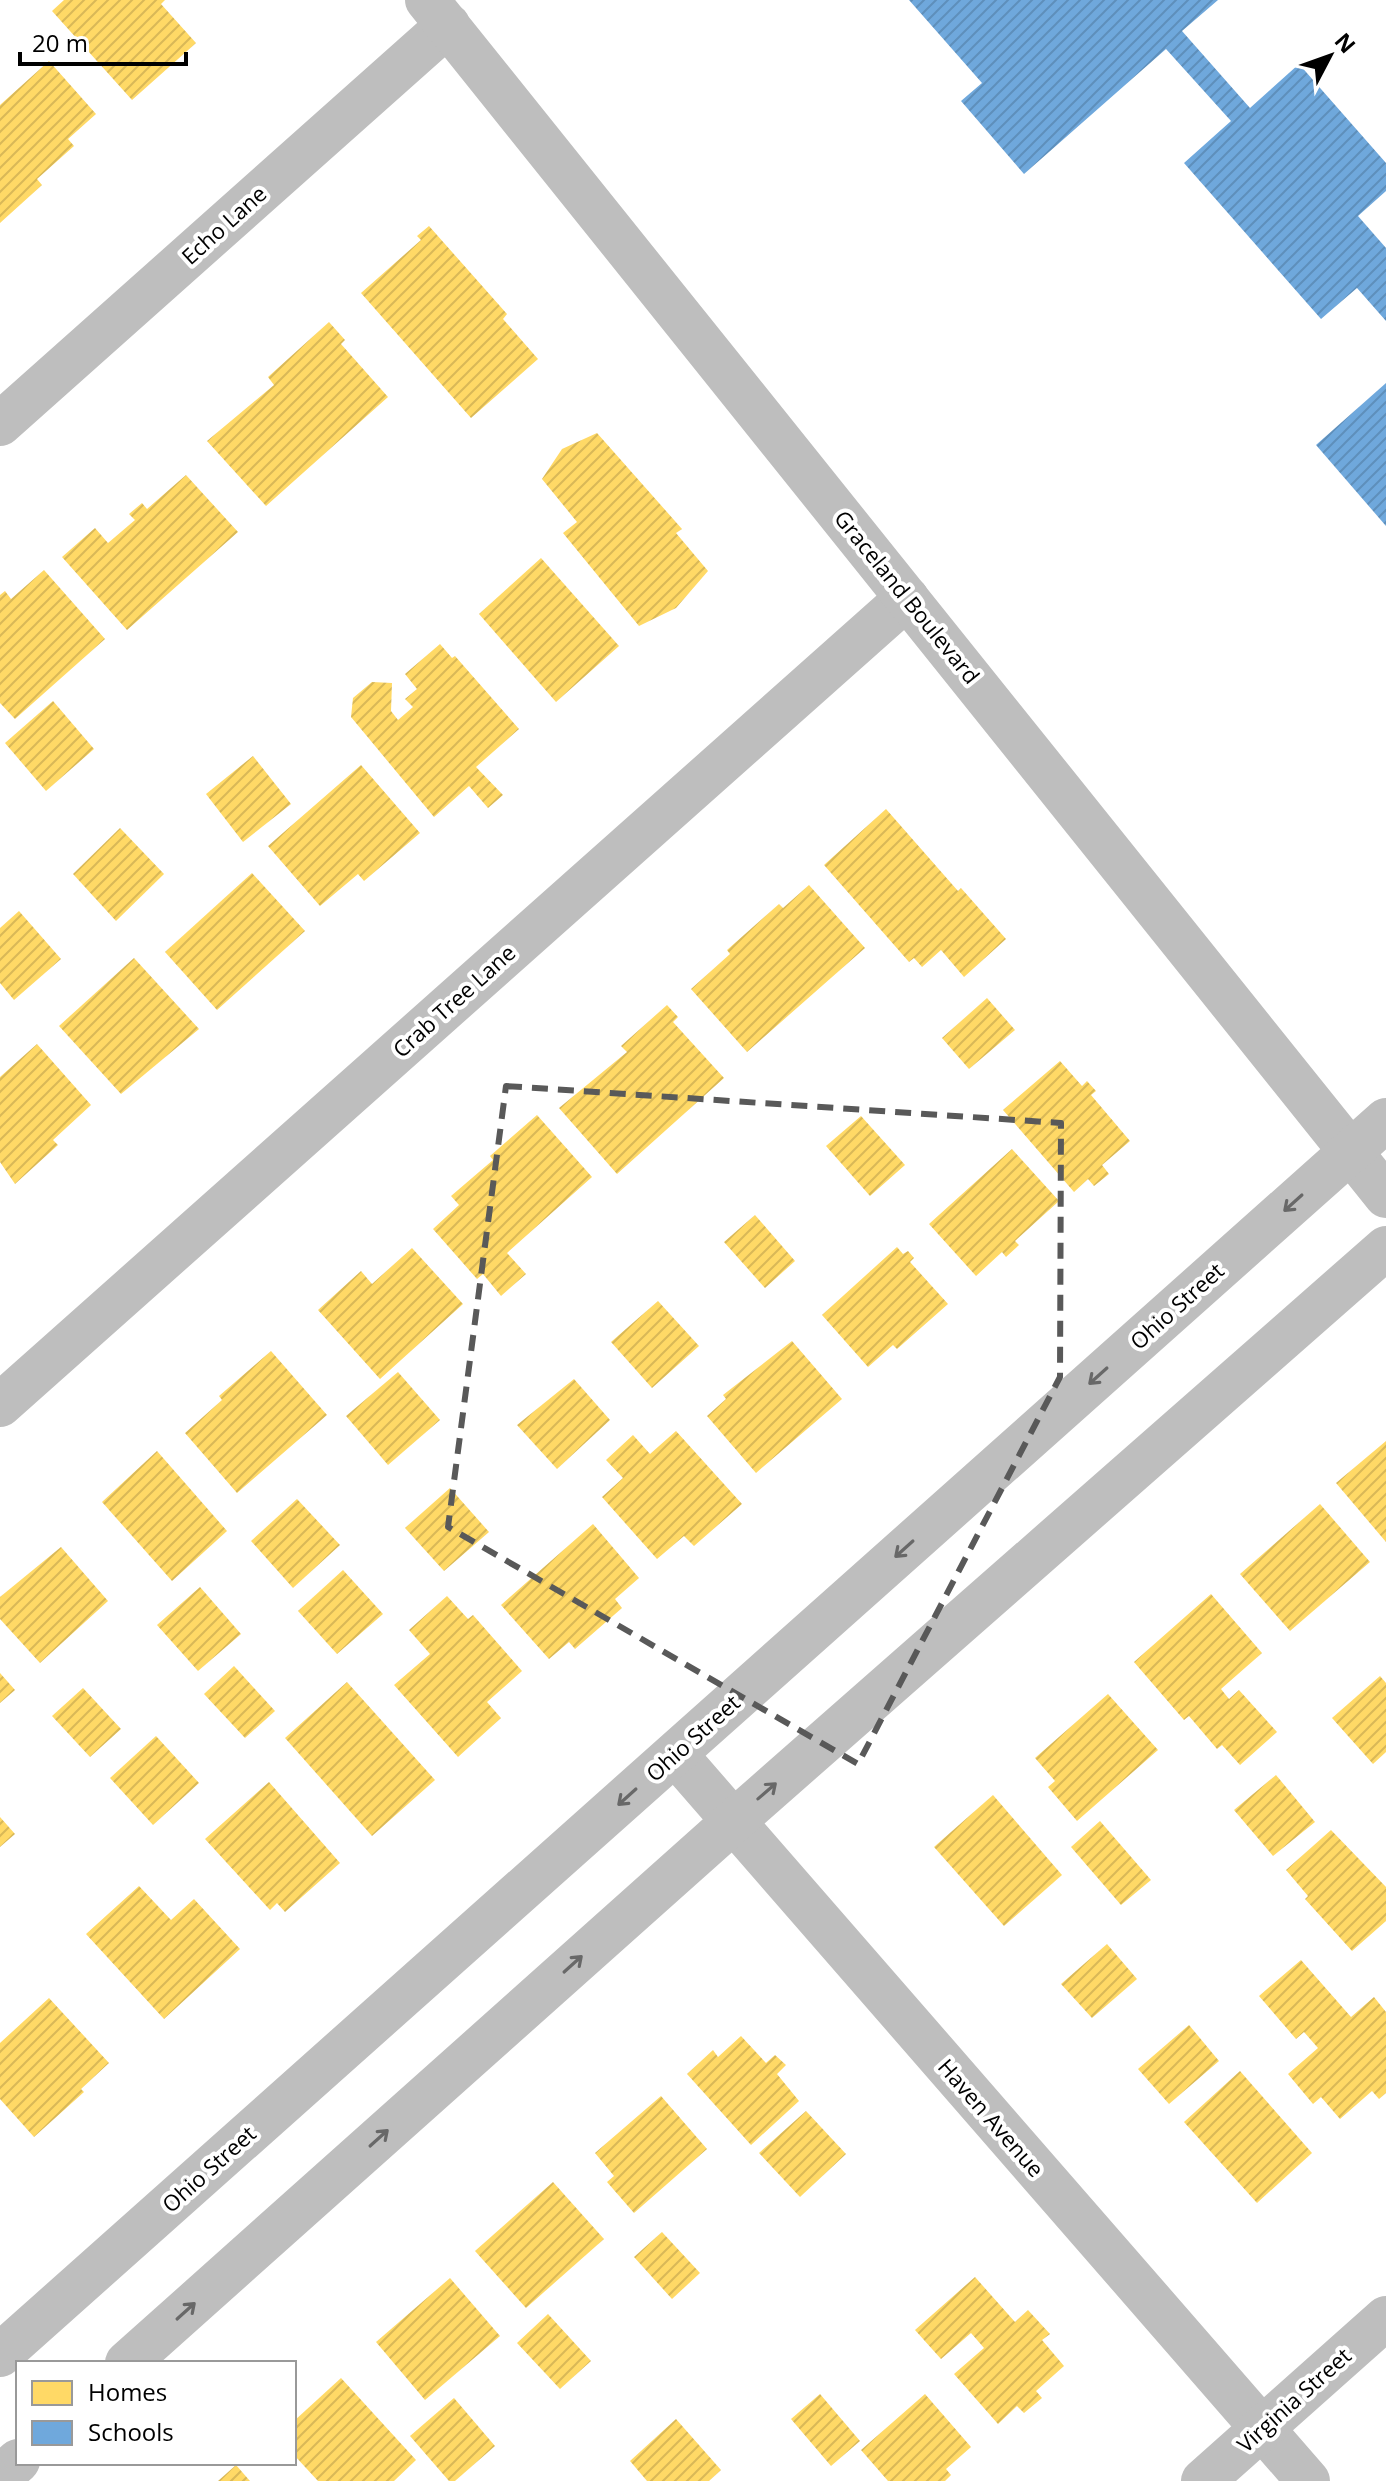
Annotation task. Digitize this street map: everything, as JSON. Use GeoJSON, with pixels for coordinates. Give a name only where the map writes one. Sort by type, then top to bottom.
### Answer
{"type":"FeatureCollection","features":[{"type":"Feature","properties":{"kind":"street","name":"Echo Lane"},"geometry":{"type":"LineString","coordinates":[[0,424],[438,13]]}},
{"type":"Feature","properties":{"kind":"street","name":"Graceland Boulevard"},"geometry":{"type":"LineString","coordinates":[[438,13],[1386,1196]]}},
{"type":"Feature","properties":{"kind":"street","name":"Crab Tree Lane"},"geometry":{"type":"LineString","coordinates":[[0,1405],[907,598]]}},
{"type":"Feature","properties":{"kind":"street","name":"Ohio Street"},"geometry":{"type":"LineString","coordinates":[[0,2355],[1386,1120]]}},
{"type":"Feature","properties":{"kind":"street"},"geometry":{"type":"LineString","coordinates":[[129,2361],[734,1821],[1386,1248]]}},
{"type":"Feature","properties":{"kind":"street","name":"Haven Avenue"},"geometry":{"type":"LineString","coordinates":[[675,1754],[1308,2481]]}},
{"type":"Feature","properties":{"kind":"street","name":"Virginia Street"},"geometry":{"type":"LineString","coordinates":[[1203,2481],[1386,2318]]}},
{"type":"Feature","properties":{"kind":"street"},"geometry":{"type":"LineString","coordinates":[[0,2477],[16,2463]]}},
{"type":"Feature","properties":{"kind":"highlighted area"},"geometry":{"type":"Polygon","coordinates":[[[506,1086],[1061,1123],[1060,1377],[858,1764],[448,1527],[506,1086]]]}},
{"type":"Feature","properties":{"kind":"building: Homes"},"geometry":{"type":"Polygon","coordinates":[[[64,0],[165,0],[161,4],[196,43],[132,100],[52,11],[64,0]]]}},
{"type":"Feature","properties":{"kind":"building: Homes"},"geometry":{"type":"Polygon","coordinates":[[[49,61],[96,114],[68,139],[74,146],[37,179],[42,185],[0,223],[0,105],[49,61]]]}},
{"type":"Feature","properties":{"kind":"building: Homes"},"geometry":{"type":"Polygon","coordinates":[[[429,226],[507,314],[503,319],[538,359],[471,418],[361,293],[421,240],[417,236],[429,226]]]}},
{"type":"Feature","properties":{"kind":"building: Homes"},"geometry":{"type":"Polygon","coordinates":[[[329,322],[345,340],[341,344],[388,397],[266,506],[207,441],[274,385],[268,377],[329,322]]]}},
{"type":"Feature","properties":{"kind":"building: Homes"},"geometry":{"type":"Polygon","coordinates":[[[597,433],[682,529],[676,533],[708,571],[676,608],[639,626],[563,533],[577,522],[542,479],[562,449],[597,433]]]}},
{"type":"Feature","properties":{"kind":"building: Homes"},"geometry":{"type":"Polygon","coordinates":[[[186,475],[238,532],[127,630],[62,557],[95,528],[108,543],[135,520],[129,514],[142,503],[147,509],[186,475]]]}},
{"type":"Feature","properties":{"kind":"building: Homes"},"geometry":{"type":"Polygon","coordinates":[[[541,558],[619,646],[556,702],[479,614],[541,558]]]}},
{"type":"Feature","properties":{"kind":"building: Homes"},"geometry":{"type":"Polygon","coordinates":[[[44,570],[105,639],[15,719],[0,703],[0,595],[5,591],[11,599],[44,570]]]}},
{"type":"Feature","properties":{"kind":"building: Homes"},"geometry":{"type":"Polygon","coordinates":[[[440,644],[452,658],[455,656],[519,729],[476,767],[503,795],[488,808],[469,786],[434,817],[351,717],[353,698],[372,682],[392,683],[391,711],[398,720],[413,707],[405,699],[417,689],[405,674],[440,644]]]}},
{"type":"Feature","properties":{"kind":"building: Homes"},"geometry":{"type":"Polygon","coordinates":[[[53,701],[94,749],[46,791],[5,743],[53,701]]]}},
{"type":"Feature","properties":{"kind":"building: Homes"},"geometry":{"type":"Polygon","coordinates":[[[253,756],[291,804],[243,842],[206,794],[253,756]]]}},
{"type":"Feature","properties":{"kind":"building: Homes"},"geometry":{"type":"Polygon","coordinates":[[[361,765],[420,833],[364,881],[358,874],[320,906],[268,846],[361,765]]]}},
{"type":"Feature","properties":{"kind":"building: Homes"},"geometry":{"type":"Polygon","coordinates":[[[886,809],[958,891],[961,888],[1006,939],[964,977],[941,950],[922,967],[914,958],[909,962],[824,865],[886,809]]]}},
{"type":"Feature","properties":{"kind":"building: Homes"},"geometry":{"type":"Polygon","coordinates":[[[120,828],[164,874],[116,921],[73,874],[120,828]]]}},
{"type":"Feature","properties":{"kind":"building: Homes"},"geometry":{"type":"Polygon","coordinates":[[[252,873],[305,931],[217,1010],[165,952],[252,873]]]}},
{"type":"Feature","properties":{"kind":"building: Homes"},"geometry":{"type":"Polygon","coordinates":[[[809,885],[865,948],[747,1052],[691,989],[730,954],[727,950],[779,904],[783,908],[809,885]]]}},
{"type":"Feature","properties":{"kind":"building: Homes"},"geometry":{"type":"Polygon","coordinates":[[[19,911],[61,959],[14,1000],[0,983],[0,928],[19,911]]]}},
{"type":"Feature","properties":{"kind":"building: Homes"},"geometry":{"type":"Polygon","coordinates":[[[134,958],[199,1029],[121,1094],[59,1026],[134,958]]]}},
{"type":"Feature","properties":{"kind":"building: Homes"},"geometry":{"type":"Polygon","coordinates":[[[987,998],[1015,1030],[969,1069],[942,1038],[987,998]]]}},
{"type":"Feature","properties":{"kind":"building: Homes"},"geometry":{"type":"Polygon","coordinates":[[[667,1005],[678,1017],[673,1022],[724,1078],[617,1174],[559,1108],[627,1052],[621,1046],[667,1005]]]}},
{"type":"Feature","properties":{"kind":"building: Homes"},"geometry":{"type":"Polygon","coordinates":[[[37,1044],[91,1105],[53,1140],[58,1145],[15,1184],[0,1162],[0,1077],[37,1044]]]}},
{"type":"Feature","properties":{"kind":"building: Homes"},"geometry":{"type":"Polygon","coordinates":[[[1060,1061],[1082,1086],[1087,1081],[1096,1091],[1091,1095],[1130,1141],[1102,1165],[1109,1174],[1094,1186],[1088,1179],[1074,1192],[1003,1110],[1060,1061]]]}},
{"type":"Feature","properties":{"kind":"building: Homes"},"geometry":{"type":"Polygon","coordinates":[[[537,1115],[592,1177],[507,1253],[526,1274],[501,1296],[483,1274],[477,1279],[433,1229],[459,1205],[451,1196],[493,1160],[490,1156],[537,1115]]]}},
{"type":"Feature","properties":{"kind":"building: Homes"},"geometry":{"type":"Polygon","coordinates":[[[861,1116],[905,1165],[870,1196],[826,1146],[861,1116]]]}},
{"type":"Feature","properties":{"kind":"building: Homes"},"geometry":{"type":"Polygon","coordinates":[[[1012,1149],[1059,1201],[1015,1241],[1019,1245],[1006,1257],[1002,1252],[976,1276],[929,1224],[1012,1149]]]}},
{"type":"Feature","properties":{"kind":"building: Homes"},"geometry":{"type":"Polygon","coordinates":[[[755,1215],[795,1261],[765,1288],[724,1242],[755,1215]]]}},
{"type":"Feature","properties":{"kind":"building: Homes"},"geometry":{"type":"Polygon","coordinates":[[[897,1247],[903,1254],[908,1251],[914,1258],[910,1262],[948,1304],[897,1349],[893,1345],[868,1367],[822,1315],[897,1247]]]}},
{"type":"Feature","properties":{"kind":"building: Homes"},"geometry":{"type":"Polygon","coordinates":[[[412,1248],[463,1304],[380,1379],[318,1310],[361,1271],[372,1284],[412,1248]]]}},
{"type":"Feature","properties":{"kind":"building: Homes"},"geometry":{"type":"Polygon","coordinates":[[[658,1301],[699,1346],[652,1388],[611,1342],[658,1301]]]}},
{"type":"Feature","properties":{"kind":"building: Homes"},"geometry":{"type":"Polygon","coordinates":[[[792,1341],[842,1399],[756,1473],[707,1416],[726,1399],[723,1395],[792,1341]]]}},
{"type":"Feature","properties":{"kind":"building: Homes"},"geometry":{"type":"Polygon","coordinates":[[[271,1351],[327,1415],[237,1493],[185,1433],[222,1400],[219,1396],[271,1351]]]}},
{"type":"Feature","properties":{"kind":"building: Homes"},"geometry":{"type":"Polygon","coordinates":[[[398,1372],[440,1420],[388,1465],[346,1416],[398,1372]]]}},
{"type":"Feature","properties":{"kind":"building: Homes"},"geometry":{"type":"Polygon","coordinates":[[[574,1379],[610,1420],[557,1469],[517,1425],[574,1379]]]}},
{"type":"Feature","properties":{"kind":"building: Homes"},"geometry":{"type":"Polygon","coordinates":[[[676,1431],[742,1504],[694,1546],[684,1536],[657,1559],[602,1497],[623,1478],[606,1460],[633,1435],[650,1454],[676,1431]]]}},
{"type":"Feature","properties":{"kind":"building: Homes"},"geometry":{"type":"Polygon","coordinates":[[[1386,1441],[1386,1542],[1336,1483],[1386,1441]]]}},
{"type":"Feature","properties":{"kind":"building: Homes"},"geometry":{"type":"Polygon","coordinates":[[[157,1451],[227,1531],[172,1581],[102,1502],[157,1451]]]}},
{"type":"Feature","properties":{"kind":"building: Homes"},"geometry":{"type":"Polygon","coordinates":[[[450,1488],[489,1532],[444,1571],[405,1528],[450,1488]]]}},
{"type":"Feature","properties":{"kind":"building: Homes"},"geometry":{"type":"Polygon","coordinates":[[[297,1499],[340,1545],[293,1588],[251,1541],[297,1499]]]}},
{"type":"Feature","properties":{"kind":"building: Homes"},"geometry":{"type":"Polygon","coordinates":[[[1320,1504],[1370,1562],[1290,1631],[1240,1574],[1320,1504]]]}},
{"type":"Feature","properties":{"kind":"building: Homes"},"geometry":{"type":"Polygon","coordinates":[[[593,1524],[639,1578],[615,1599],[622,1608],[575,1649],[569,1642],[549,1659],[501,1605],[593,1524]]]}},
{"type":"Feature","properties":{"kind":"building: Homes"},"geometry":{"type":"Polygon","coordinates":[[[61,1547],[108,1601],[40,1663],[0,1619],[0,1597],[61,1547]]]}},
{"type":"Feature","properties":{"kind":"building: Homes"},"geometry":{"type":"Polygon","coordinates":[[[343,1570],[383,1614],[337,1654],[298,1611],[343,1570]]]}},
{"type":"Feature","properties":{"kind":"building: Homes"},"geometry":{"type":"Polygon","coordinates":[[[200,1587],[241,1634],[198,1671],[157,1625],[200,1587]]]}},
{"type":"Feature","properties":{"kind":"building: Homes"},"geometry":{"type":"Polygon","coordinates":[[[1211,1594],[1262,1653],[1221,1689],[1229,1699],[1239,1690],[1277,1732],[1240,1765],[1222,1745],[1217,1749],[1189,1716],[1184,1720],[1134,1662],[1211,1594]]]}},
{"type":"Feature","properties":{"kind":"building: Homes"},"geometry":{"type":"Polygon","coordinates":[[[447,1596],[468,1619],[473,1615],[522,1671],[487,1702],[501,1718],[458,1757],[394,1685],[430,1654],[409,1630],[447,1596]]]}},
{"type":"Feature","properties":{"kind":"building: Homes"},"geometry":{"type":"Polygon","coordinates":[[[234,1666],[275,1711],[245,1738],[204,1694],[234,1666]]]}},
{"type":"Feature","properties":{"kind":"building: Homes"},"geometry":{"type":"Polygon","coordinates":[[[0,1673],[15,1690],[0,1703],[0,1673]]]}},
{"type":"Feature","properties":{"kind":"building: Homes"},"geometry":{"type":"Polygon","coordinates":[[[1380,1676],[1386,1683],[1386,1752],[1373,1764],[1332,1718],[1380,1676]]]}},
{"type":"Feature","properties":{"kind":"building: Homes"},"geometry":{"type":"Polygon","coordinates":[[[347,1682],[435,1780],[372,1836],[285,1738],[347,1682]]]}},
{"type":"Feature","properties":{"kind":"building: Homes"},"geometry":{"type":"Polygon","coordinates":[[[83,1688],[121,1729],[90,1757],[52,1716],[83,1688]]]}},
{"type":"Feature","properties":{"kind":"building: Homes"},"geometry":{"type":"Polygon","coordinates":[[[1108,1694],[1158,1750],[1077,1821],[1048,1787],[1055,1781],[1035,1758],[1108,1694]]]}},
{"type":"Feature","properties":{"kind":"building: Homes"},"geometry":{"type":"Polygon","coordinates":[[[156,1736],[199,1783],[153,1825],[110,1778],[156,1736]]]}},
{"type":"Feature","properties":{"kind":"building: Homes"},"geometry":{"type":"Polygon","coordinates":[[[1276,1775],[1315,1822],[1273,1856],[1234,1810],[1276,1775]]]}},
{"type":"Feature","properties":{"kind":"building: Homes"},"geometry":{"type":"Polygon","coordinates":[[[269,1782],[340,1863],[285,1912],[277,1903],[270,1910],[205,1839],[269,1782]]]}},
{"type":"Feature","properties":{"kind":"building: Homes"},"geometry":{"type":"Polygon","coordinates":[[[993,1795],[1062,1875],[1004,1926],[934,1847],[993,1795]]]}},
{"type":"Feature","properties":{"kind":"building: Homes"},"geometry":{"type":"Polygon","coordinates":[[[0,1817],[15,1834],[0,1847],[0,1817]]]}},
{"type":"Feature","properties":{"kind":"building: Homes"},"geometry":{"type":"Polygon","coordinates":[[[1100,1821],[1151,1880],[1121,1905],[1071,1847],[1100,1821]]]}},
{"type":"Feature","properties":{"kind":"building: Homes"},"geometry":{"type":"Polygon","coordinates":[[[1331,1830],[1386,1887],[1386,1921],[1352,1951],[1305,1899],[1308,1896],[1286,1870],[1331,1830]]]}},
{"type":"Feature","properties":{"kind":"building: Homes"},"geometry":{"type":"Polygon","coordinates":[[[139,1886],[171,1920],[194,1899],[240,1949],[164,2019],[86,1934],[139,1886]]]}},
{"type":"Feature","properties":{"kind":"building: Homes"},"geometry":{"type":"Polygon","coordinates":[[[1107,1944],[1137,1979],[1092,2018],[1061,1984],[1107,1944]]]}},
{"type":"Feature","properties":{"kind":"building: Homes"},"geometry":{"type":"Polygon","coordinates":[[[1301,1960],[1351,2017],[1374,1997],[1386,2012],[1386,2093],[1379,2099],[1372,2091],[1340,2119],[1321,2097],[1313,2104],[1288,2074],[1318,2048],[1304,2032],[1296,2039],[1259,1996],[1301,1960]]]}},
{"type":"Feature","properties":{"kind":"building: Homes"},"geometry":{"type":"Polygon","coordinates":[[[49,1998],[109,2063],[81,2089],[84,2092],[34,2137],[0,2099],[0,2043],[49,1998]]]}},
{"type":"Feature","properties":{"kind":"building: Homes"},"geometry":{"type":"Polygon","coordinates":[[[1189,2025],[1219,2061],[1169,2104],[1138,2069],[1189,2025]]]}},
{"type":"Feature","properties":{"kind":"building: Homes"},"geometry":{"type":"Polygon","coordinates":[[[741,2036],[766,2063],[775,2055],[786,2065],[777,2074],[799,2101],[751,2145],[687,2074],[713,2050],[718,2057],[741,2036]]]}},
{"type":"Feature","properties":{"kind":"building: Homes"},"geometry":{"type":"Polygon","coordinates":[[[1240,2071],[1312,2153],[1257,2203],[1184,2122],[1240,2071]]]}},
{"type":"Feature","properties":{"kind":"building: Homes"},"geometry":{"type":"Polygon","coordinates":[[[661,2096],[707,2149],[634,2213],[607,2182],[614,2176],[595,2153],[661,2096]]]}},
{"type":"Feature","properties":{"kind":"building: Homes"},"geometry":{"type":"Polygon","coordinates":[[[806,2111],[846,2154],[800,2197],[759,2153],[806,2111]]]}},
{"type":"Feature","properties":{"kind":"building: Homes"},"geometry":{"type":"Polygon","coordinates":[[[553,2182],[604,2239],[526,2308],[475,2251],[553,2182]]]}},
{"type":"Feature","properties":{"kind":"building: Homes"},"geometry":{"type":"Polygon","coordinates":[[[662,2232],[700,2273],[672,2299],[634,2257],[662,2232]]]}},
{"type":"Feature","properties":{"kind":"building: Homes"},"geometry":{"type":"Polygon","coordinates":[[[975,2277],[1015,2322],[1028,2310],[1050,2334],[1042,2340],[1064,2366],[1036,2391],[1042,2398],[1024,2413],[1017,2406],[998,2424],[954,2374],[984,2348],[971,2333],[941,2359],[915,2330],[975,2277]]]}},
{"type":"Feature","properties":{"kind":"building: Homes"},"geometry":{"type":"Polygon","coordinates":[[[450,2278],[500,2336],[425,2400],[376,2342],[450,2278]]]}},
{"type":"Feature","properties":{"kind":"building: Homes"},"geometry":{"type":"Polygon","coordinates":[[[548,2314],[591,2361],[560,2389],[517,2343],[548,2314]]]}},
{"type":"Feature","properties":{"kind":"building: Homes"},"geometry":{"type":"Polygon","coordinates":[[[341,2378],[416,2460],[394,2481],[318,2481],[296,2457],[296,2419],[341,2378]]]}},
{"type":"Feature","properties":{"kind":"building: Homes"},"geometry":{"type":"Polygon","coordinates":[[[820,2394],[860,2441],[831,2466],[791,2419],[820,2394]]]}},
{"type":"Feature","properties":{"kind":"building: Homes"},"geometry":{"type":"Polygon","coordinates":[[[925,2394],[971,2447],[946,2469],[951,2475],[945,2481],[888,2481],[861,2450],[925,2394]]]}},
{"type":"Feature","properties":{"kind":"building: Homes"},"geometry":{"type":"Polygon","coordinates":[[[454,2398],[495,2446],[455,2481],[449,2481],[410,2436],[454,2398]]]}},
{"type":"Feature","properties":{"kind":"building: Homes"},"geometry":{"type":"Polygon","coordinates":[[[676,2419],[721,2470],[709,2481],[647,2481],[630,2461],[676,2419]]]}},
{"type":"Feature","properties":{"kind":"building: Homes"},"geometry":{"type":"Polygon","coordinates":[[[236,2465],[250,2481],[218,2481],[236,2465]]]}},
{"type":"Feature","properties":{"kind":"building: Schools"},"geometry":{"type":"Polygon","coordinates":[[[909,0],[1218,0],[1182,31],[1250,108],[1299,64],[1386,163],[1386,191],[1358,216],[1386,248],[1386,321],[1357,288],[1321,319],[1184,163],[1231,121],[1166,49],[1024,174],[961,101],[982,83],[909,0]]]}},
{"type":"Feature","properties":{"kind":"building: Schools"},"geometry":{"type":"Polygon","coordinates":[[[1386,383],[1386,526],[1316,445],[1386,383]]]}}]}
